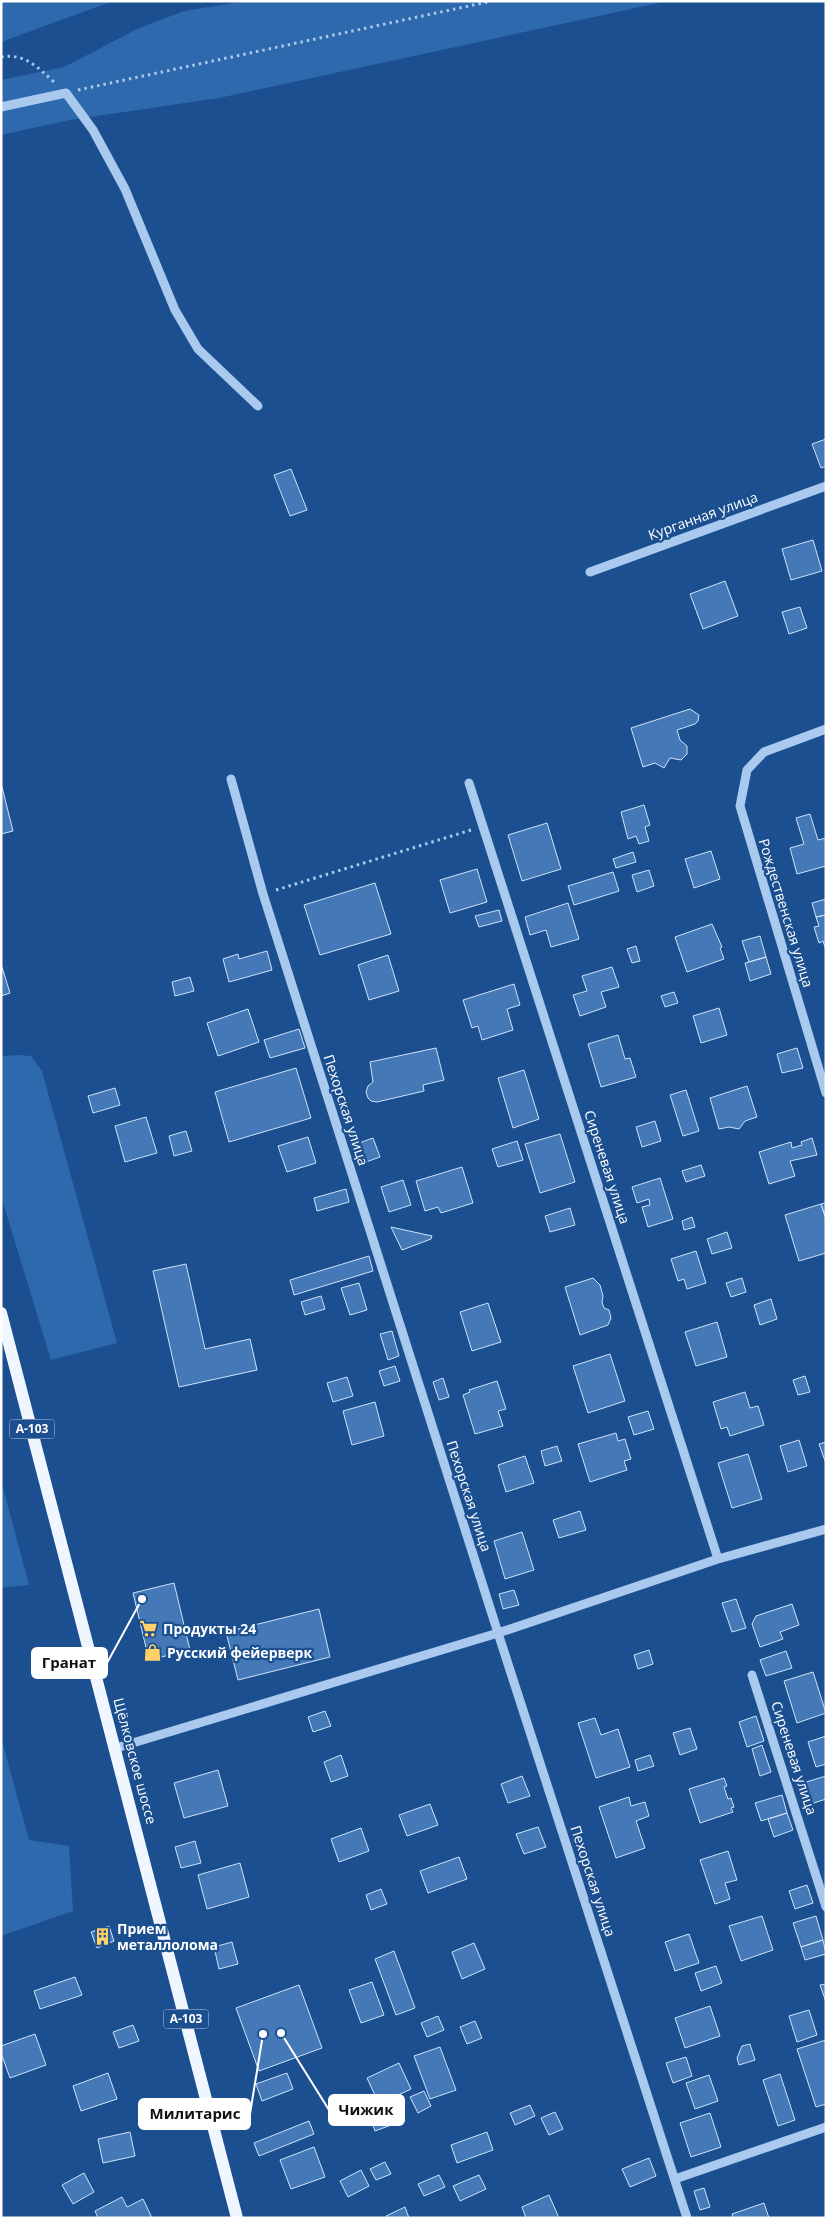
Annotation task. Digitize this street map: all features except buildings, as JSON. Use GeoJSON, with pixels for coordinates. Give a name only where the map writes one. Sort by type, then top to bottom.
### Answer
{"type":"FeatureCollection","features":[{"type":"Feature","properties":{"kind":"main road","name":"Щёлковское шоссе"},"geometry":{"type":"LineString","coordinates":[[1,1313],[116,1748],[237,2218]]}},
{"type":"Feature","properties":{"kind":"street"},"geometry":{"type":"LineString","coordinates":[[1,107],[66,93],[93,130],[125,189],[175,310],[198,349],[258,406]]}},
{"type":"Feature","properties":{"kind":"street","name":"Курганная улица"},"geometry":{"type":"LineString","coordinates":[[590,572],[826,486]]}},
{"type":"Feature","properties":{"kind":"street","name":"Рождественская улица"},"geometry":{"type":"LineString","coordinates":[[826,729],[764,752],[747,770],[740,806],[826,1093]]}},
{"type":"Feature","properties":{"kind":"street","name":"Пехорская улица"},"geometry":{"type":"LineString","coordinates":[[231,780],[263,894],[498,1633],[687,2218]]}},
{"type":"Feature","properties":{"kind":"street","name":"Сиреневая улица"},"geometry":{"type":"LineString","coordinates":[[469,784],[718,1558]]}},
{"type":"Feature","properties":{"kind":"street"},"geometry":{"type":"LineString","coordinates":[[116,1748],[498,1633],[718,1558],[826,1529]]}},
{"type":"Feature","properties":{"kind":"street","name":"Сиреневая улица"},"geometry":{"type":"LineString","coordinates":[[752,1675],[826,1907]]}},
{"type":"Feature","properties":{"kind":"street"},"geometry":{"type":"LineString","coordinates":[[675,2179],[826,2127]]}},
{"type":"Feature","properties":{"kind":"path"},"geometry":{"type":"LineString","coordinates":[[1,57],[13,55],[33,63],[66,93],[492,1]]}},
{"type":"Feature","properties":{"kind":"path"},"geometry":{"type":"LineString","coordinates":[[263,894],[483,826]]}},
{"type":"Feature","properties":{"kind":"shaded area"},"geometry":{"type":"Polygon","coordinates":[[[1,1],[113,1],[1,42],[1,1]]]}},
{"type":"Feature","properties":{"kind":"shaded area"},"geometry":{"type":"Polygon","coordinates":[[[247,1],[668,1],[219,98],[70,120],[1,135],[1,80],[64,67],[139,28],[184,11],[247,1]]]}},
{"type":"Feature","properties":{"kind":"shaded area"},"geometry":{"type":"Polygon","coordinates":[[[1,1056],[31,1056],[42,1071],[117,1343],[51,1360],[1,1196],[1,1056]]]}},
{"type":"Feature","properties":{"kind":"shaded area"},"geometry":{"type":"Polygon","coordinates":[[[1,1480],[29,1585],[1,1588],[1,1480]]]}},
{"type":"Feature","properties":{"kind":"shaded area"},"geometry":{"type":"Polygon","coordinates":[[[1,1737],[29,1840],[69,1846],[73,1911],[1,1936],[1,1737]]]}},
{"type":"Feature","properties":{"kind":"place","name":"Гранат"},"geometry":{"type":"Point","coordinates":[142,1599]}},
{"type":"Feature","properties":{"kind":"place","name":"Продукты 24"},"geometry":{"type":"Point","coordinates":[149,1629]}},
{"type":"Feature","properties":{"kind":"place","name":"Русский фейерверк"},"geometry":{"type":"Point","coordinates":[153,1653]}},
{"type":"Feature","properties":{"kind":"place","name":"Прием металлолома"},"geometry":{"type":"Point","coordinates":[103,1937]}},
{"type":"Feature","properties":{"kind":"place","name":"Чижик"},"geometry":{"type":"Point","coordinates":[281,2033]}},
{"type":"Feature","properties":{"kind":"place","name":"Милитарис"},"geometry":{"type":"Point","coordinates":[263,2034]}}]}
